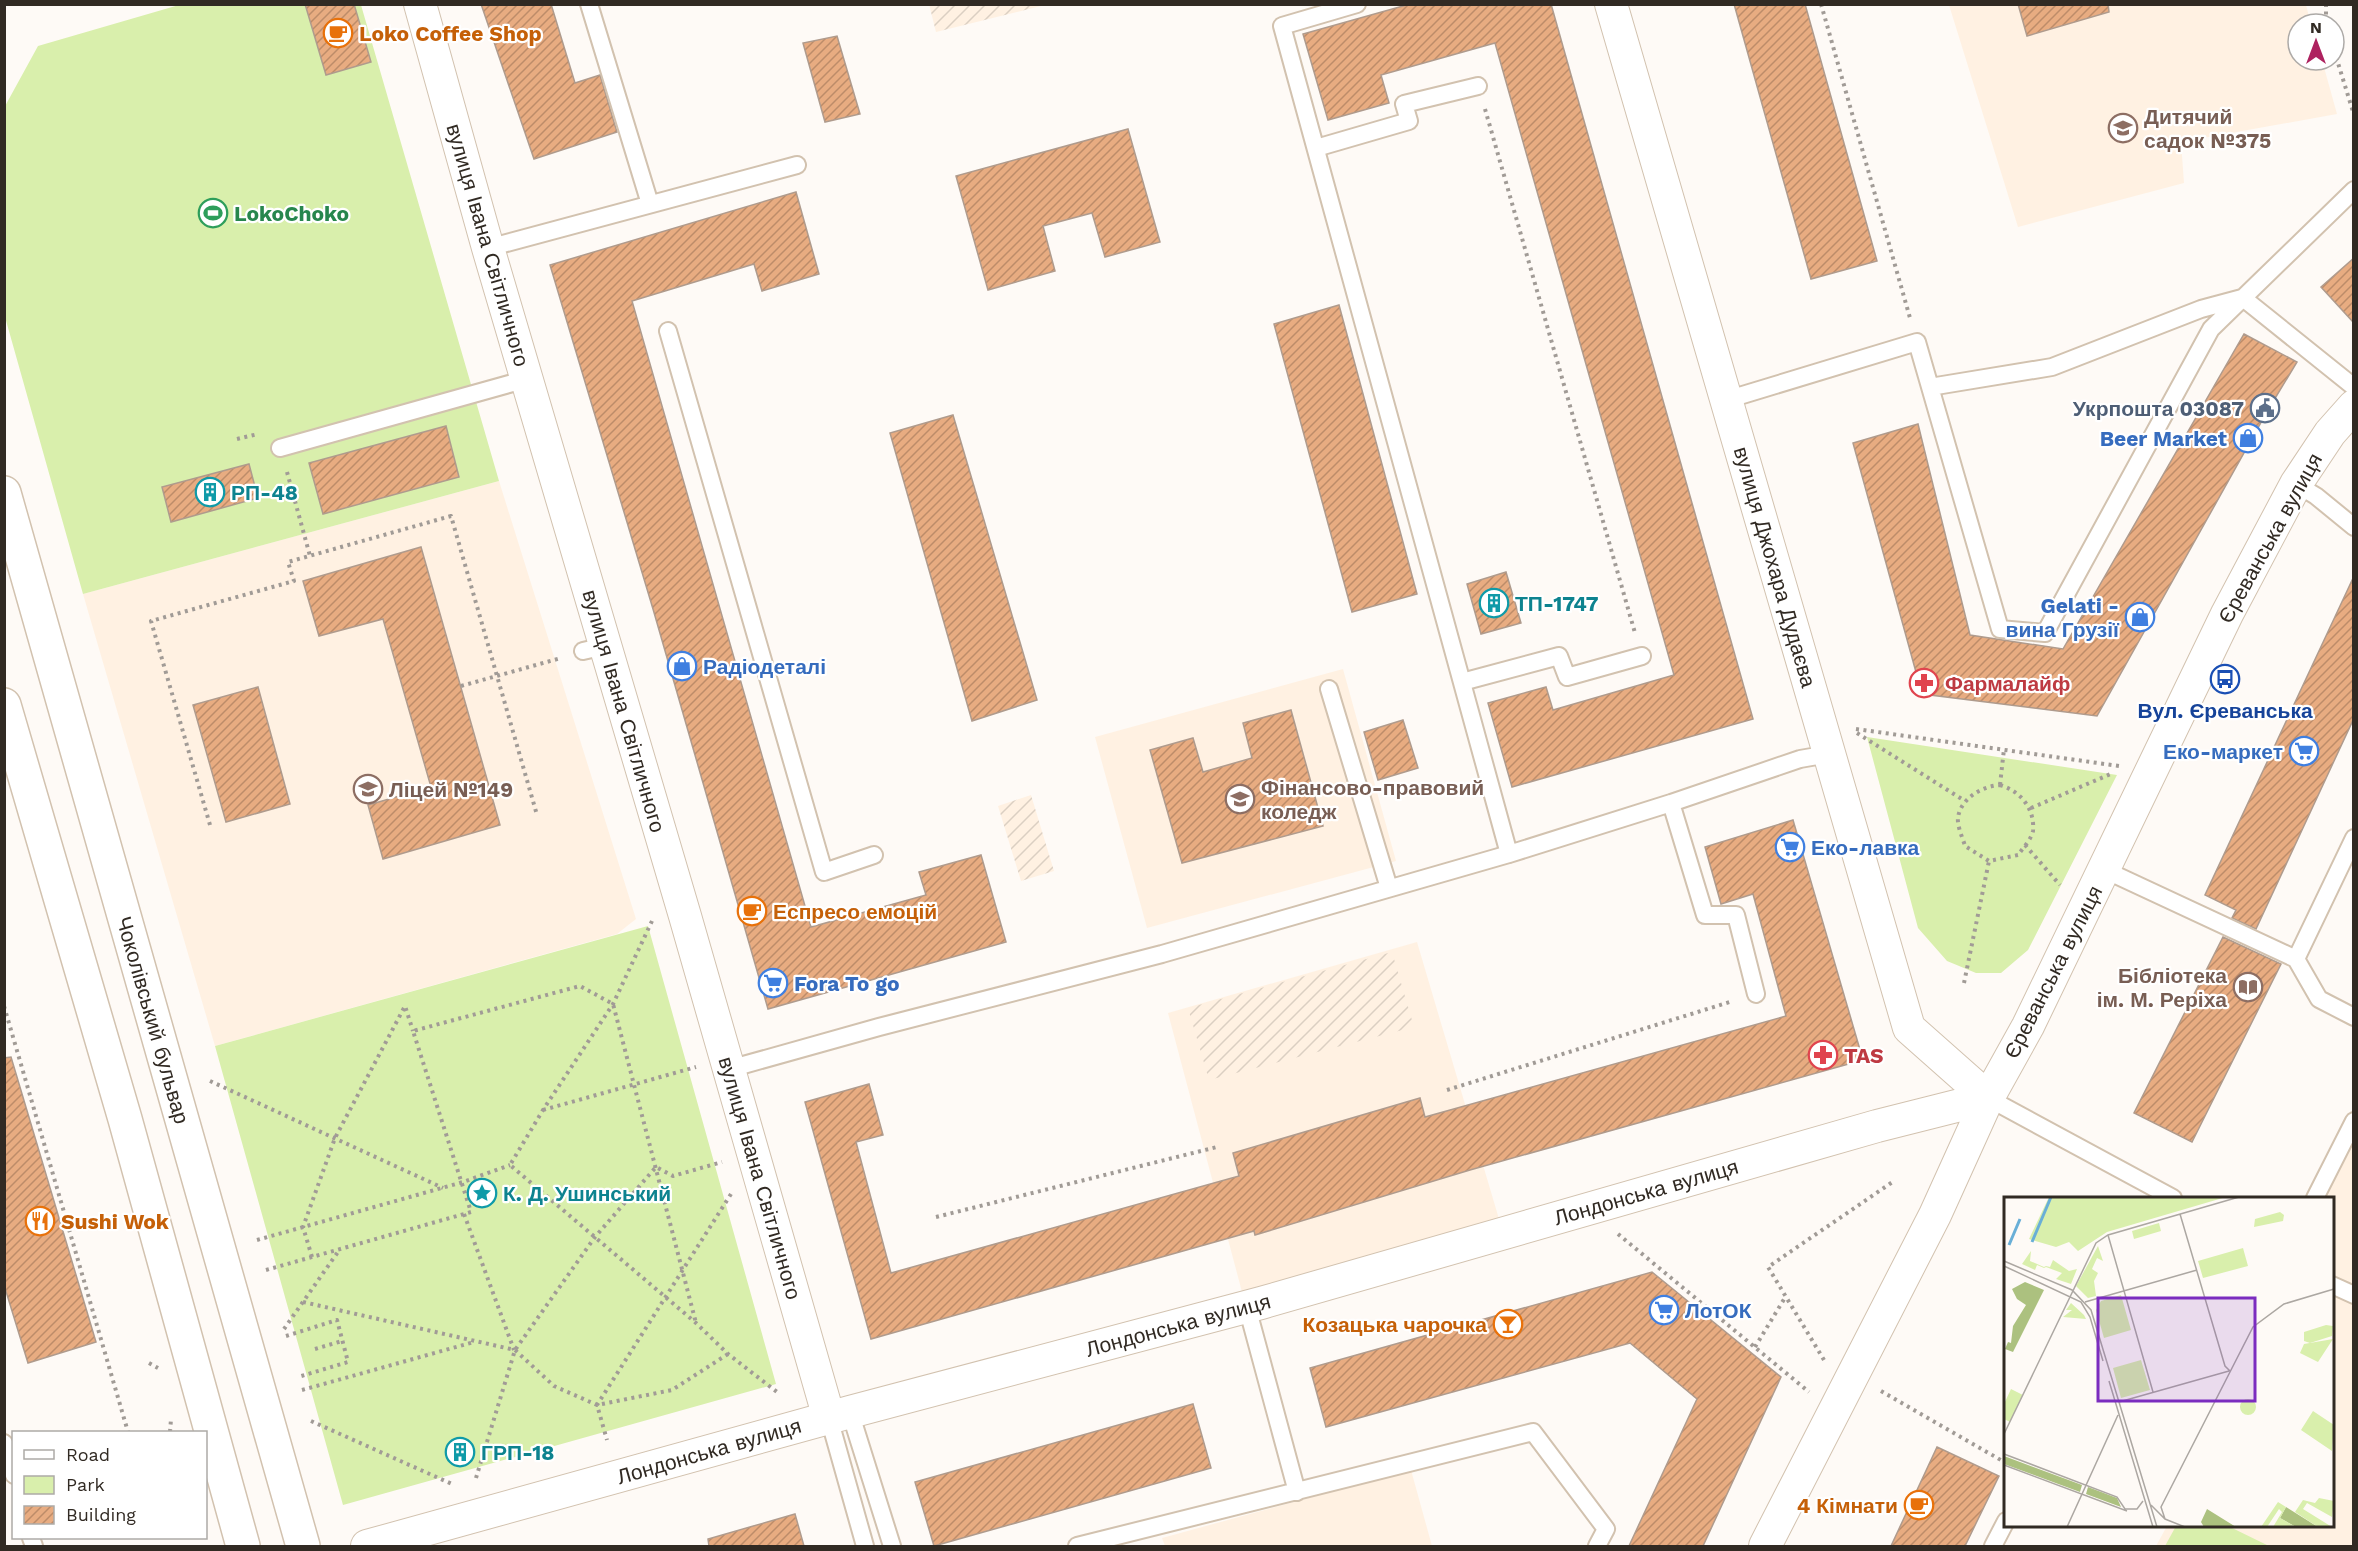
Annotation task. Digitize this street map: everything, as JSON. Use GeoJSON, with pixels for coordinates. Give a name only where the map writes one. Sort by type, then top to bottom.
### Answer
{"type":"FeatureCollection","features":[{"type":"Feature","properties":{"kind":"main road","name":"Чоколівський бульвар"},"geometry":{"type":"LineString","coordinates":[[4,493],[303,1546]]}},
{"type":"Feature","properties":{"kind":"main road"},"geometry":{"type":"LineString","coordinates":[[4,705],[125,1119],[243,1546]]}},
{"type":"Feature","properties":{"kind":"street","name":"вулиця Івана Світличного"},"geometry":{"type":"LineString","coordinates":[[420,4],[527,379],[594,649],[717,1067],[840,1415]]}},
{"type":"Feature","properties":{"kind":"street","name":"вулиця Джохара Дудаєва"},"geometry":{"type":"LineString","coordinates":[[1611,4],[1909,1028],[1988,1098]]}},
{"type":"Feature","properties":{"kind":"street","name":"Єреванська вулиця"},"geometry":{"type":"LineString","coordinates":[[1765,1546],[1935,1215],[1988,1098],[2028,1026],[2227,614],[2296,484],[2330,433],[2354,406]]}},
{"type":"Feature","properties":{"kind":"street","name":"Лондонська вулиця"},"geometry":{"type":"LineString","coordinates":[[367,1546],[840,1415],[1247,1307],[1876,1125],[1988,1098]]}},
{"type":"Feature","properties":{"kind":"lane"},"geometry":{"type":"LineString","coordinates":[[589,4],[650,204]]}},
{"type":"Feature","properties":{"kind":"lane"},"geometry":{"type":"LineString","coordinates":[[1357,4],[1282,26],[1509,854]]}},
{"type":"Feature","properties":{"kind":"lane"},"geometry":{"type":"LineString","coordinates":[[1316,148],[1409,121],[1404,104],[1478,87]]}},
{"type":"Feature","properties":{"kind":"lane"},"geometry":{"type":"LineString","coordinates":[[488,248],[797,165]]}},
{"type":"Feature","properties":{"kind":"lane"},"geometry":{"type":"LineString","coordinates":[[1726,400],[1917,342],[2000,629],[2045,633],[2211,328],[2354,190]]}},
{"type":"Feature","properties":{"kind":"lane"},"geometry":{"type":"LineString","coordinates":[[1930,387],[2052,367],[2201,309],[2243,298]]}},
{"type":"Feature","properties":{"kind":"lane"},"geometry":{"type":"LineString","coordinates":[[2243,298],[2354,387]]}},
{"type":"Feature","properties":{"kind":"lane"},"geometry":{"type":"LineString","coordinates":[[668,331],[824,872],[874,855]]}},
{"type":"Feature","properties":{"kind":"lane"},"geometry":{"type":"LineString","coordinates":[[280,448],[527,379]]}},
{"type":"Feature","properties":{"kind":"lane"},"geometry":{"type":"LineString","coordinates":[[2296,484],[2316,496],[2354,527]]}},
{"type":"Feature","properties":{"kind":"lane"},"geometry":{"type":"LineString","coordinates":[[1462,682],[1559,656],[1567,677],[1642,656]]}},
{"type":"Feature","properties":{"kind":"lane"},"geometry":{"type":"LineString","coordinates":[[1329,689],[1389,888]]}},
{"type":"Feature","properties":{"kind":"lane"},"geometry":{"type":"LineString","coordinates":[[717,1067],[1162,954],[1509,854],[1800,759],[1829,754]]}},
{"type":"Feature","properties":{"kind":"lane"},"geometry":{"type":"LineString","coordinates":[[1671,803],[1705,915],[1736,915],[1756,994]]}},
{"type":"Feature","properties":{"kind":"lane"},"geometry":{"type":"LineString","coordinates":[[2296,959],[2354,838]]}},
{"type":"Feature","properties":{"kind":"lane"},"geometry":{"type":"LineString","coordinates":[[2105,870],[2296,959],[2319,999],[2354,1017]]}},
{"type":"Feature","properties":{"kind":"lane"},"geometry":{"type":"LineString","coordinates":[[1988,1098],[2172,1197]]}},
{"type":"Feature","properties":{"kind":"lane"},"geometry":{"type":"LineString","coordinates":[[2316,1197],[2354,1121]]}},
{"type":"Feature","properties":{"kind":"lane"},"geometry":{"type":"LineString","coordinates":[[2334,1286],[2354,1295]]}},
{"type":"Feature","properties":{"kind":"lane"},"geometry":{"type":"LineString","coordinates":[[1247,1307],[1297,1492]]}},
{"type":"Feature","properties":{"kind":"lane"},"geometry":{"type":"LineString","coordinates":[[840,1415],[865,1546]]}},
{"type":"Feature","properties":{"kind":"lane"},"geometry":{"type":"LineString","coordinates":[[840,1415],[892,1546]]}},
{"type":"Feature","properties":{"kind":"lane"},"geometry":{"type":"LineString","coordinates":[[1077,1546],[1533,1432],[1606,1529],[1597,1546]]}},
{"type":"Feature","properties":{"kind":"lane"},"geometry":{"type":"LineString","coordinates":[[4,1443],[12,1469]]}},
{"type":"Feature","properties":{"kind":"lane"},"geometry":{"type":"LineString","coordinates":[[1993,1546],[2004,1525]]}},
{"type":"Feature","properties":{"kind":"path"},"geometry":{"type":"LineString","coordinates":[[1821,4],[1917,342]]}},
{"type":"Feature","properties":{"kind":"path"},"geometry":{"type":"LineString","coordinates":[[2341,72],[2354,115]]}},
{"type":"Feature","properties":{"kind":"path"},"geometry":{"type":"LineString","coordinates":[[1478,87],[1642,656]]}},
{"type":"Feature","properties":{"kind":"path"},"geometry":{"type":"LineString","coordinates":[[237,439],[261,433]]}},
{"type":"Feature","properties":{"kind":"path"},"geometry":{"type":"LineString","coordinates":[[292,490],[310,556]]}},
{"type":"Feature","properties":{"kind":"path"},"geometry":{"type":"LineString","coordinates":[[210,825],[151,621],[294,580],[288,562],[451,516],[537,815]]}},
{"type":"Feature","properties":{"kind":"path"},"geometry":{"type":"LineString","coordinates":[[460,686],[594,649]]}},
{"type":"Feature","properties":{"kind":"path"},"geometry":{"type":"LineString","coordinates":[[1965,801],[1849,728],[2127,767],[2031,808]]}},
{"type":"Feature","properties":{"kind":"path"},"geometry":{"type":"LineString","coordinates":[[2000,785],[2004,749]]}},
{"type":"Feature","properties":{"kind":"path"},"geometry":{"type":"LineString","coordinates":[[2000,785],[2012,789],[2031,808],[2033,832],[2018,855],[1989,861],[1965,846],[1958,819],[1965,801],[1988,786],[2000,785]]}},
{"type":"Feature","properties":{"kind":"path"},"geometry":{"type":"LineString","coordinates":[[2025,845],[2067,893]]}},
{"type":"Feature","properties":{"kind":"path"},"geometry":{"type":"LineString","coordinates":[[1964,983],[1989,861]]}},
{"type":"Feature","properties":{"kind":"path"},"geometry":{"type":"LineString","coordinates":[[258,1240],[443,1188],[510,1165],[543,1110],[613,1004],[653,917]]}},
{"type":"Feature","properties":{"kind":"path"},"geometry":{"type":"LineString","coordinates":[[413,1031],[580,986],[613,1004],[696,1323]]}},
{"type":"Feature","properties":{"kind":"path"},"geometry":{"type":"LineString","coordinates":[[1447,1089],[1756,994]]}},
{"type":"Feature","properties":{"kind":"path"},"geometry":{"type":"LineString","coordinates":[[4,1006],[128,1431]]}},
{"type":"Feature","properties":{"kind":"path"},"geometry":{"type":"LineString","coordinates":[[266,1270],[312,1257],[340,1249],[471,1212],[405,1006],[335,1138],[303,1227],[312,1257]]}},
{"type":"Feature","properties":{"kind":"path"},"geometry":{"type":"LineString","coordinates":[[543,1110],[634,1083],[717,1067]]}},
{"type":"Feature","properties":{"kind":"path"},"geometry":{"type":"LineString","coordinates":[[210,1081],[443,1188]]}},
{"type":"Feature","properties":{"kind":"path"},"geometry":{"type":"LineString","coordinates":[[936,1217],[1217,1147]]}},
{"type":"Feature","properties":{"kind":"path"},"geometry":{"type":"LineString","coordinates":[[656,1167],[674,1176],[732,1159]]}},
{"type":"Feature","properties":{"kind":"path"},"geometry":{"type":"LineString","coordinates":[[510,1165],[696,1323],[728,1354],[777,1392]]}},
{"type":"Feature","properties":{"kind":"path"},"geometry":{"type":"LineString","coordinates":[[476,1478],[515,1350],[595,1237],[656,1167]]}},
{"type":"Feature","properties":{"kind":"path"},"geometry":{"type":"LineString","coordinates":[[1828,1366],[1768,1267],[1894,1181]]}},
{"type":"Feature","properties":{"kind":"path"},"geometry":{"type":"LineString","coordinates":[[607,1440],[597,1405],[732,1192]]}},
{"type":"Feature","properties":{"kind":"path"},"geometry":{"type":"LineString","coordinates":[[464,1214],[515,1350],[554,1386],[597,1405],[672,1390],[728,1354]]}},
{"type":"Feature","properties":{"kind":"path"},"geometry":{"type":"LineString","coordinates":[[1609,1227],[1812,1395]]}},
{"type":"Feature","properties":{"kind":"path"},"geometry":{"type":"LineString","coordinates":[[284,1329],[340,1249]]}},
{"type":"Feature","properties":{"kind":"path"},"geometry":{"type":"LineString","coordinates":[[1755,1347],[1786,1296]]}},
{"type":"Feature","properties":{"kind":"path"},"geometry":{"type":"LineString","coordinates":[[303,1302],[515,1350]]}},
{"type":"Feature","properties":{"kind":"path"},"geometry":{"type":"LineString","coordinates":[[286,1336],[337,1320],[348,1362],[298,1377]]}},
{"type":"Feature","properties":{"kind":"path"},"geometry":{"type":"LineString","coordinates":[[315,1349],[342,1341]]}},
{"type":"Feature","properties":{"kind":"path"},"geometry":{"type":"LineString","coordinates":[[302,1390],[477,1341]]}},
{"type":"Feature","properties":{"kind":"path"},"geometry":{"type":"LineString","coordinates":[[148,1363],[158,1368]]}},
{"type":"Feature","properties":{"kind":"path"},"geometry":{"type":"LineString","coordinates":[[1880,1390],[2004,1462]]}},
{"type":"Feature","properties":{"kind":"path"},"geometry":{"type":"LineString","coordinates":[[170,1431],[172,1418]]}},
{"type":"Feature","properties":{"kind":"path"},"geometry":{"type":"LineString","coordinates":[[311,1421],[452,1484]]}},
{"type":"Feature","properties":{"kind":"shaded area"},"geometry":{"type":"Polygon","coordinates":[[[929,4],[1045,4],[1045,5],[936,32],[929,4]]]}},
{"type":"Feature","properties":{"kind":"shaded area","name":"Дитячий садок №375"},"geometry":{"type":"Polygon","coordinates":[[[1949,5],[2306,5],[2308,12],[2286,12],[2286,72],[2325,72],[2337,114],[2181,142],[2184,183],[2018,227],[1949,5]]]}},
{"type":"Feature","properties":{"kind":"shaded area","name":"Ліцей №149"},"geometry":{"type":"Polygon","coordinates":[[[499,481],[636,919],[617,934],[215,1046],[83,594],[499,481]]]}},
{"type":"Feature","properties":{"kind":"shaded area"},"geometry":{"type":"Polygon","coordinates":[[[1343,669],[1396,861],[1147,928],[1095,737],[1343,669]]]}},
{"type":"Feature","properties":{"kind":"shaded area"},"geometry":{"type":"Polygon","coordinates":[[[1031,795],[1054,871],[1021,881],[998,806],[1031,795]]]}},
{"type":"Feature","properties":{"kind":"shaded area"},"geometry":{"type":"Polygon","coordinates":[[[1417,942],[1499,1219],[1242,1292],[1168,1013],[1417,942]]]}},
{"type":"Feature","properties":{"kind":"shaded area"},"geometry":{"type":"Polygon","coordinates":[[[1392,952],[1414,1027],[1209,1080],[1188,1008],[1392,952]]]}},
{"type":"Feature","properties":{"kind":"shaded area"},"geometry":{"type":"Polygon","coordinates":[[[2353,1142],[2353,1546],[2156,1546],[2166,1527],[2334,1527],[2334,1197],[2326,1197],[2353,1142]]]}},
{"type":"Feature","properties":{"kind":"shaded area"},"geometry":{"type":"Polygon","coordinates":[[[1411,1470],[1432,1546],[1165,1546],[1162,1538],[1411,1470]]]}},
{"type":"Feature","properties":{"kind":"green space","name":"LokoChoko"},"geometry":{"type":"Polygon","coordinates":[[[179,5],[361,5],[499,481],[83,594],[5,317],[4,108],[38,46],[179,5]]]}},
{"type":"Feature","properties":{"kind":"green space"},"geometry":{"type":"Polygon","coordinates":[[[1867,737],[2117,775],[2028,950],[2001,973],[1976,973],[1947,961],[1918,928],[1867,737]]]}},
{"type":"Feature","properties":{"kind":"green space"},"geometry":{"type":"Polygon","coordinates":[[[648,926],[776,1384],[343,1505],[215,1046],[648,926]]]}},
{"type":"Feature","properties":{"kind":"green space"},"geometry":{"type":"Polygon","coordinates":[[[2175,1527],[2230,1527],[2269,1546],[2165,1546],[2175,1527]]]}},
{"type":"Feature","properties":{"kind":"building","name":"Loko Coffee Shop"},"geometry":{"type":"Polygon","coordinates":[[[305,4],[354,4],[371,62],[326,75],[305,4]]]}},
{"type":"Feature","properties":{"kind":"building"},"geometry":{"type":"Polygon","coordinates":[[[481,4],[551,4],[575,83],[600,75],[617,132],[534,159],[481,4]]]}},
{"type":"Feature","properties":{"kind":"building"},"geometry":{"type":"Polygon","coordinates":[[[1410,4],[1551,4],[1753,719],[1512,787],[1488,703],[1546,687],[1553,710],[1674,675],[1495,43],[1381,75],[1389,103],[1328,120],[1303,34],[1410,4]]]}},
{"type":"Feature","properties":{"kind":"building"},"geometry":{"type":"Polygon","coordinates":[[[1734,4],[1805,4],[1877,261],[1811,279],[1734,4]]]}},
{"type":"Feature","properties":{"kind":"building"},"geometry":{"type":"Polygon","coordinates":[[[2018,4],[2108,4],[2109,12],[2027,36],[2018,4]]]}},
{"type":"Feature","properties":{"kind":"building"},"geometry":{"type":"Polygon","coordinates":[[[837,36],[860,114],[825,122],[803,43],[837,36]]]}},
{"type":"Feature","properties":{"kind":"building"},"geometry":{"type":"Polygon","coordinates":[[[1128,129],[1160,242],[1105,257],[1092,213],[1043,226],[1055,271],[988,290],[956,176],[1128,129]]]}},
{"type":"Feature","properties":{"kind":"building"},"geometry":{"type":"Polygon","coordinates":[[[796,192],[819,274],[762,291],[754,264],[632,301],[811,927],[926,895],[919,872],[981,855],[1006,942],[768,1009],[653,609],[550,265],[796,192]]]}},
{"type":"Feature","properties":{"kind":"building"},"geometry":{"type":"Polygon","coordinates":[[[2354,258],[2354,323],[2321,287],[2354,258]]]}},
{"type":"Feature","properties":{"kind":"building"},"geometry":{"type":"Polygon","coordinates":[[[1339,305],[1417,594],[1352,612],[1274,324],[1339,305]]]}},
{"type":"Feature","properties":{"kind":"building"},"geometry":{"type":"Polygon","coordinates":[[[2244,334],[2297,362],[2097,716],[1922,694],[1853,443],[1918,424],[1970,635],[2063,649],[2244,334]]]}},
{"type":"Feature","properties":{"kind":"building"},"geometry":{"type":"Polygon","coordinates":[[[953,415],[1037,700],[972,721],[890,433],[953,415]]]}},
{"type":"Feature","properties":{"kind":"building"},"geometry":{"type":"Polygon","coordinates":[[[446,426],[459,477],[323,514],[309,463],[446,426]]]}},
{"type":"Feature","properties":{"kind":"building","name":"РП-48"},"geometry":{"type":"Polygon","coordinates":[[[249,464],[258,498],[171,522],[162,487],[249,464]]]}},
{"type":"Feature","properties":{"kind":"building"},"geometry":{"type":"Polygon","coordinates":[[[421,547],[500,825],[383,859],[368,805],[431,787],[383,619],[319,636],[303,581],[421,547]]]}},
{"type":"Feature","properties":{"kind":"building","name":"ТП-1747"},"geometry":{"type":"Polygon","coordinates":[[[1506,572],[1521,623],[1481,634],[1467,584],[1506,572]]]}},
{"type":"Feature","properties":{"kind":"building"},"geometry":{"type":"Polygon","coordinates":[[[2354,576],[2354,718],[2256,929],[2232,918],[2236,910],[2205,895],[2354,576]]]}},
{"type":"Feature","properties":{"kind":"building"},"geometry":{"type":"Polygon","coordinates":[[[258,687],[290,804],[226,822],[193,705],[258,687]]]}},
{"type":"Feature","properties":{"kind":"building","name":"Фінансово-правовий коледж"},"geometry":{"type":"Polygon","coordinates":[[[1291,710],[1323,826],[1182,863],[1150,750],[1193,738],[1203,772],[1252,758],[1243,723],[1291,710]]]}},
{"type":"Feature","properties":{"kind":"building"},"geometry":{"type":"Polygon","coordinates":[[[1403,720],[1418,768],[1378,780],[1364,732],[1403,720]]]}},
{"type":"Feature","properties":{"kind":"building"},"geometry":{"type":"Polygon","coordinates":[[[1793,820],[1863,1060],[1470,1170],[1255,1235],[1254,1231],[871,1339],[805,1102],[869,1084],[883,1135],[856,1142],[891,1273],[1239,1176],[1233,1153],[1420,1098],[1425,1117],[1786,1016],[1753,894],[1721,904],[1705,847],[1793,820]]]}},
{"type":"Feature","properties":{"kind":"building"},"geometry":{"type":"Polygon","coordinates":[[[2223,937],[2281,964],[2192,1142],[2134,1113],[2223,937]]]}},
{"type":"Feature","properties":{"kind":"building"},"geometry":{"type":"Polygon","coordinates":[[[11,1057],[96,1342],[28,1363],[4,1285],[4,1058],[11,1057]]]}},
{"type":"Feature","properties":{"kind":"building"},"geometry":{"type":"Polygon","coordinates":[[[1652,1272],[1781,1377],[1703,1546],[1629,1546],[1697,1399],[1630,1343],[1326,1427],[1310,1368],[1652,1272]]]}},
{"type":"Feature","properties":{"kind":"building"},"geometry":{"type":"Polygon","coordinates":[[[1193,1404],[1211,1468],[934,1546],[915,1482],[1193,1404]]]}},
{"type":"Feature","properties":{"kind":"building"},"geometry":{"type":"Polygon","coordinates":[[[1937,1447],[1999,1476],[1965,1546],[1891,1546],[1937,1447]]]}},
{"type":"Feature","properties":{"kind":"building"},"geometry":{"type":"Polygon","coordinates":[[[795,1514],[804,1546],[709,1546],[708,1539],[795,1514]]]}},
{"type":"Feature","properties":{"kind":"place","name":"Loko Coffee Shop"},"geometry":{"type":"Point","coordinates":[338,33]}},
{"type":"Feature","properties":{"kind":"place","name":"Дитячий садок №375"},"geometry":{"type":"Point","coordinates":[2123,128]}},
{"type":"Feature","properties":{"kind":"place","name":"LokoChoko"},"geometry":{"type":"Point","coordinates":[213,213]}},
{"type":"Feature","properties":{"kind":"place","name":"Укрпошта 03087"},"geometry":{"type":"Point","coordinates":[2265,408]}},
{"type":"Feature","properties":{"kind":"place","name":"Beer Market"},"geometry":{"type":"Point","coordinates":[2248,438]}},
{"type":"Feature","properties":{"kind":"place","name":"РП-48"},"geometry":{"type":"Point","coordinates":[210,492]}},
{"type":"Feature","properties":{"kind":"place","name":"ТП-1747"},"geometry":{"type":"Point","coordinates":[1494,603]}},
{"type":"Feature","properties":{"kind":"place","name":"Gelati - вина Грузії"},"geometry":{"type":"Point","coordinates":[2140,617]}},
{"type":"Feature","properties":{"kind":"place","name":"Радіодеталі"},"geometry":{"type":"Point","coordinates":[682,666]}},
{"type":"Feature","properties":{"kind":"place","name":"Вул. Єреванська"},"geometry":{"type":"Point","coordinates":[2225,679]}},
{"type":"Feature","properties":{"kind":"place","name":"Фармалайф"},"geometry":{"type":"Point","coordinates":[1924,683]}},
{"type":"Feature","properties":{"kind":"place","name":"Еко-маркет"},"geometry":{"type":"Point","coordinates":[2304,751]}},
{"type":"Feature","properties":{"kind":"place","name":"Ліцей №149"},"geometry":{"type":"Point","coordinates":[368,789]}},
{"type":"Feature","properties":{"kind":"place","name":"Фінансово-правовий коледж"},"geometry":{"type":"Point","coordinates":[1240,799]}},
{"type":"Feature","properties":{"kind":"place","name":"Еко-лавка"},"geometry":{"type":"Point","coordinates":[1790,847]}},
{"type":"Feature","properties":{"kind":"place","name":"Еспресо емоцій"},"geometry":{"type":"Point","coordinates":[752,911]}},
{"type":"Feature","properties":{"kind":"place","name":"Fora To go"},"geometry":{"type":"Point","coordinates":[773,983]}},
{"type":"Feature","properties":{"kind":"place","name":"Бібліотека ім. М. Реріха"},"geometry":{"type":"Point","coordinates":[2248,987]}},
{"type":"Feature","properties":{"kind":"place","name":"TAS"},"geometry":{"type":"Point","coordinates":[1823,1055]}},
{"type":"Feature","properties":{"kind":"place","name":"К. Д. Ушинський"},"geometry":{"type":"Point","coordinates":[482,1193]}},
{"type":"Feature","properties":{"kind":"place","name":"Sushi Wok"},"geometry":{"type":"Point","coordinates":[40,1221]}},
{"type":"Feature","properties":{"kind":"place","name":"ЛотОК"},"geometry":{"type":"Point","coordinates":[1664,1310]}},
{"type":"Feature","properties":{"kind":"place","name":"Козацька чарочка"},"geometry":{"type":"Point","coordinates":[1508,1324]}},
{"type":"Feature","properties":{"kind":"place","name":"ГРП-18"},"geometry":{"type":"Point","coordinates":[460,1452]}},
{"type":"Feature","properties":{"kind":"place","name":"4 Кімнати"},"geometry":{"type":"Point","coordinates":[1919,1505]}}]}
